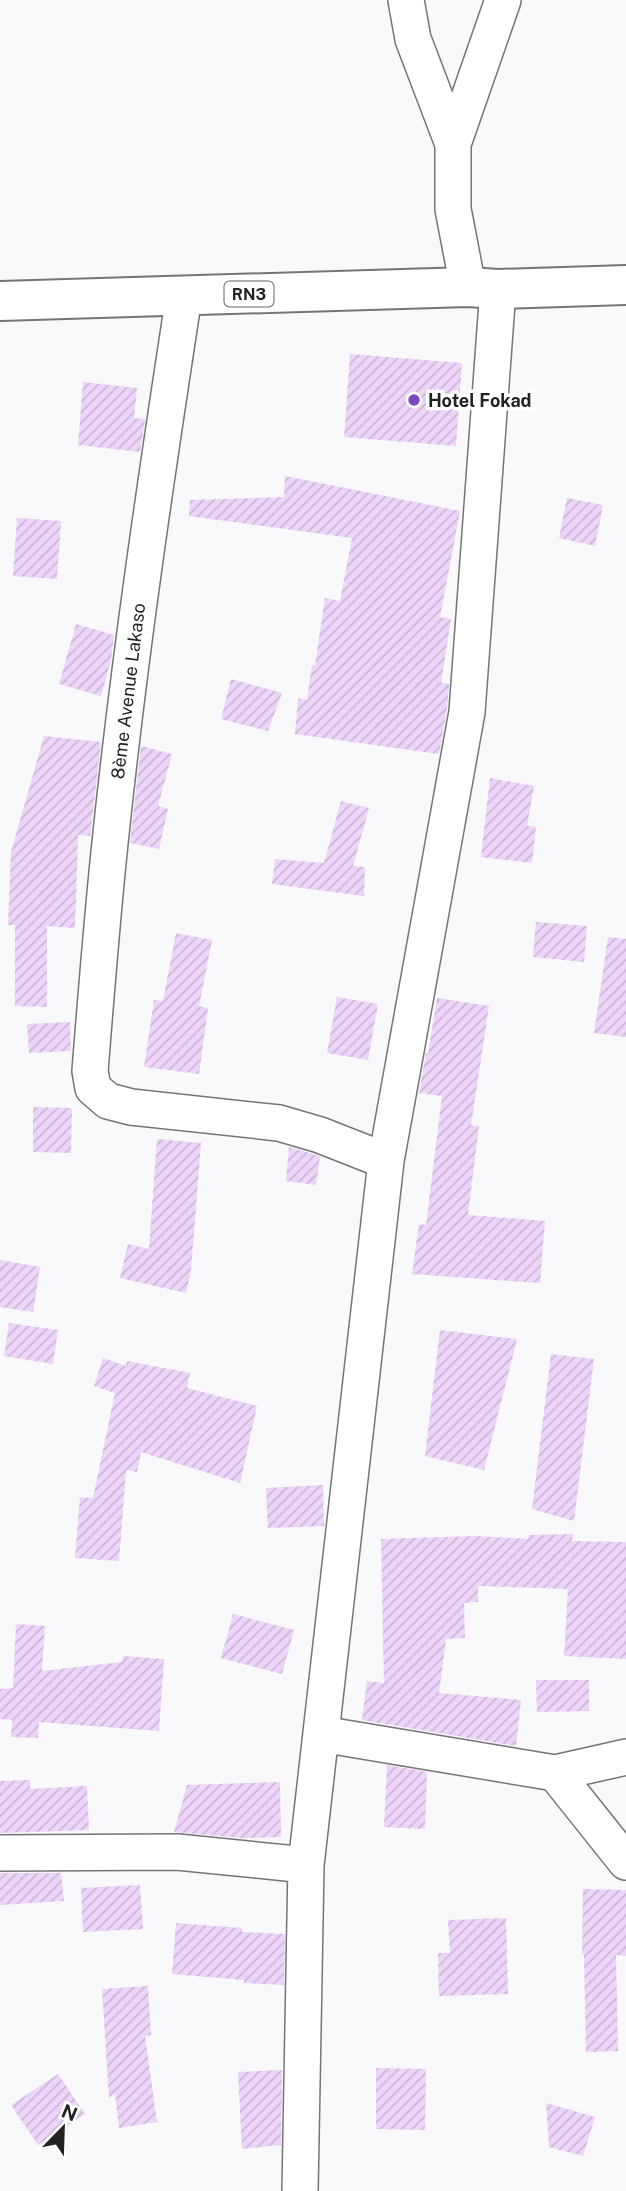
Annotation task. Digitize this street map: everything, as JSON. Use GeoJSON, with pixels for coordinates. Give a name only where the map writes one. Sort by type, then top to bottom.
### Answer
{"type":"FeatureCollection","features":[{"type":"Feature","properties":{"kind":"highway","name":"RN3"},"geometry":{"type":"LineString","coordinates":[[0,301],[626,285]]}},
{"type":"Feature","properties":{"kind":"street"},"geometry":{"type":"LineString","coordinates":[[406,0],[413,39],[453,144]]}},
{"type":"Feature","properties":{"kind":"street"},"geometry":{"type":"LineString","coordinates":[[300,2191],[306,1865],[386,1161],[467,712],[483,288],[453,209],[453,144],[503,0]]}},
{"type":"Feature","properties":{"kind":"street","name":"8ème Avenue Lakaso"},"geometry":{"type":"LineString","coordinates":[[184,296],[142,583],[110,843],[90,1071],[93,1088],[108,1101],[131,1107],[279,1123],[320,1135],[386,1161]]}},
{"type":"Feature","properties":{"kind":"street"},"geometry":{"type":"LineString","coordinates":[[321,1734],[555,1773],[626,1757]]}},
{"type":"Feature","properties":{"kind":"street"},"geometry":{"type":"LineString","coordinates":[[555,1773],[626,1862]]}},
{"type":"Feature","properties":{"kind":"street"},"geometry":{"type":"LineString","coordinates":[[0,1853],[177,1852],[306,1865]]}},
{"type":"Feature","properties":{"kind":"building"},"geometry":{"type":"Polygon","coordinates":[[[350,354],[462,363],[456,446],[344,437],[350,354]]]}},
{"type":"Feature","properties":{"kind":"building"},"geometry":{"type":"Polygon","coordinates":[[[83,382],[137,388],[134,418],[145,419],[140,452],[78,445],[83,382]]]}},
{"type":"Feature","properties":{"kind":"building"},"geometry":{"type":"Polygon","coordinates":[[[285,476],[460,511],[440,617],[451,619],[441,683],[449,684],[439,754],[295,734],[298,698],[307,700],[325,598],[340,601],[352,538],[189,516],[190,500],[284,497],[285,476]]]}},
{"type":"Feature","properties":{"kind":"building"},"geometry":{"type":"Polygon","coordinates":[[[567,498],[603,505],[595,546],[559,538],[567,498]]]}},
{"type":"Feature","properties":{"kind":"building"},"geometry":{"type":"Polygon","coordinates":[[[17,518],[61,521],[57,579],[13,576],[17,518]]]}},
{"type":"Feature","properties":{"kind":"building"},"geometry":{"type":"Polygon","coordinates":[[[76,624],[114,635],[111,660],[101,696],[59,684],[76,624]]]}},
{"type":"Feature","properties":{"kind":"building"},"geometry":{"type":"Polygon","coordinates":[[[231,679],[282,693],[268,731],[221,719],[231,679]]]}},
{"type":"Feature","properties":{"kind":"building"},"geometry":{"type":"Polygon","coordinates":[[[44,736],[101,742],[90,836],[78,835],[75,928],[47,926],[47,1007],[15,1006],[15,925],[8,925],[11,852],[44,736]]]}},
{"type":"Feature","properties":{"kind":"building"},"geometry":{"type":"Polygon","coordinates":[[[141,746],[172,754],[158,806],[168,809],[159,849],[130,843],[141,746]]]}},
{"type":"Feature","properties":{"kind":"building"},"geometry":{"type":"Polygon","coordinates":[[[490,778],[534,786],[527,826],[536,827],[532,863],[481,857],[490,778]]]}},
{"type":"Feature","properties":{"kind":"building"},"geometry":{"type":"Polygon","coordinates":[[[341,801],[369,808],[353,866],[365,867],[364,896],[272,884],[275,859],[324,863],[341,801]]]}},
{"type":"Feature","properties":{"kind":"building"},"geometry":{"type":"Polygon","coordinates":[[[536,922],[587,926],[584,962],[533,957],[536,922]]]}},
{"type":"Feature","properties":{"kind":"building"},"geometry":{"type":"Polygon","coordinates":[[[176,933],[212,940],[199,1006],[208,1008],[199,1074],[144,1067],[154,1000],[163,1001],[176,933]]]}},
{"type":"Feature","properties":{"kind":"building"},"geometry":{"type":"Polygon","coordinates":[[[608,937],[626,939],[626,1037],[594,1033],[608,937]]]}},
{"type":"Feature","properties":{"kind":"building"},"geometry":{"type":"Polygon","coordinates":[[[337,997],[378,1004],[368,1060],[327,1053],[337,997]]]}},
{"type":"Feature","properties":{"kind":"building"},"geometry":{"type":"Polygon","coordinates":[[[437,998],[489,1006],[471,1125],[479,1126],[468,1215],[545,1221],[540,1283],[412,1274],[419,1224],[426,1225],[442,1096],[419,1093],[437,998]]]}},
{"type":"Feature","properties":{"kind":"building"},"geometry":{"type":"Polygon","coordinates":[[[70,1022],[71,1051],[29,1053],[27,1024],[70,1022]]]}},
{"type":"Feature","properties":{"kind":"building"},"geometry":{"type":"Polygon","coordinates":[[[33,1107],[72,1108],[71,1153],[33,1152],[33,1107]]]}},
{"type":"Feature","properties":{"kind":"building"},"geometry":{"type":"Polygon","coordinates":[[[157,1139],[201,1143],[191,1270],[186,1293],[120,1278],[128,1244],[149,1249],[157,1139]]]}},
{"type":"Feature","properties":{"kind":"building"},"geometry":{"type":"Polygon","coordinates":[[[289,1147],[320,1156],[316,1185],[286,1181],[289,1147]]]}},
{"type":"Feature","properties":{"kind":"building"},"geometry":{"type":"Polygon","coordinates":[[[0,1260],[40,1267],[33,1312],[0,1307],[0,1260]]]}},
{"type":"Feature","properties":{"kind":"building"},"geometry":{"type":"Polygon","coordinates":[[[9,1323],[58,1330],[53,1364],[4,1356],[9,1323]]]}},
{"type":"Feature","properties":{"kind":"building"},"geometry":{"type":"Polygon","coordinates":[[[440,1330],[517,1339],[484,1470],[425,1456],[440,1330]]]}},
{"type":"Feature","properties":{"kind":"building"},"geometry":{"type":"Polygon","coordinates":[[[551,1354],[594,1359],[574,1521],[532,1509],[551,1354]]]}},
{"type":"Feature","properties":{"kind":"building"},"geometry":{"type":"Polygon","coordinates":[[[103,1358],[126,1366],[127,1361],[190,1373],[187,1388],[257,1406],[240,1483],[141,1452],[137,1472],[126,1470],[119,1561],[75,1558],[80,1497],[93,1498],[115,1393],[94,1386],[103,1358]]]}},
{"type":"Feature","properties":{"kind":"building"},"geometry":{"type":"Polygon","coordinates":[[[323,1485],[324,1526],[268,1528],[266,1488],[323,1485]]]}},
{"type":"Feature","properties":{"kind":"building"},"geometry":{"type":"Polygon","coordinates":[[[573,1534],[572,1541],[626,1542],[626,1659],[564,1656],[568,1589],[478,1586],[478,1602],[464,1603],[465,1638],[446,1639],[439,1693],[521,1700],[516,1746],[362,1720],[367,1681],[384,1683],[381,1539],[476,1536],[528,1539],[529,1535],[573,1534]]]}},
{"type":"Feature","properties":{"kind":"building"},"geometry":{"type":"Polygon","coordinates":[[[233,1614],[294,1630],[282,1674],[221,1658],[233,1614]]]}},
{"type":"Feature","properties":{"kind":"building"},"geometry":{"type":"Polygon","coordinates":[[[16,1624],[45,1626],[42,1671],[122,1662],[123,1656],[164,1659],[159,1731],[39,1722],[38,1738],[11,1737],[12,1720],[0,1719],[0,1689],[13,1688],[16,1624]]]}},
{"type":"Feature","properties":{"kind":"building"},"geometry":{"type":"Polygon","coordinates":[[[536,1680],[589,1680],[589,1711],[537,1712],[536,1680]]]}},
{"type":"Feature","properties":{"kind":"building"},"geometry":{"type":"Polygon","coordinates":[[[387,1765],[427,1772],[425,1829],[384,1827],[387,1765]]]}},
{"type":"Feature","properties":{"kind":"building"},"geometry":{"type":"Polygon","coordinates":[[[30,1780],[30,1789],[87,1786],[89,1830],[0,1833],[0,1781],[30,1780]]]}},
{"type":"Feature","properties":{"kind":"building"},"geometry":{"type":"Polygon","coordinates":[[[280,1782],[281,1837],[243,1838],[174,1832],[187,1785],[280,1782]]]}},
{"type":"Feature","properties":{"kind":"building"},"geometry":{"type":"Polygon","coordinates":[[[0,1873],[61,1873],[64,1901],[0,1905],[0,1873]]]}},
{"type":"Feature","properties":{"kind":"building"},"geometry":{"type":"Polygon","coordinates":[[[140,1885],[143,1929],[83,1932],[81,1888],[140,1885]]]}},
{"type":"Feature","properties":{"kind":"building"},"geometry":{"type":"Polygon","coordinates":[[[583,1889],[626,1890],[626,1956],[616,1955],[618,2051],[586,2052],[582,1955],[583,1889]]]}},
{"type":"Feature","properties":{"kind":"building"},"geometry":{"type":"Polygon","coordinates":[[[506,1918],[508,1994],[439,1996],[438,1953],[450,1953],[448,1920],[506,1918]]]}},
{"type":"Feature","properties":{"kind":"building"},"geometry":{"type":"Polygon","coordinates":[[[176,1923],[242,1928],[242,1932],[285,1934],[284,1985],[172,1974],[176,1923]]]}},
{"type":"Feature","properties":{"kind":"building"},"geometry":{"type":"Polygon","coordinates":[[[148,1986],[151,2035],[145,2036],[157,2122],[119,2128],[115,2094],[109,2098],[102,1989],[148,1986]]]}},
{"type":"Feature","properties":{"kind":"building"},"geometry":{"type":"Polygon","coordinates":[[[376,2068],[426,2069],[425,2130],[376,2129],[376,2068]]]}},
{"type":"Feature","properties":{"kind":"building"},"geometry":{"type":"Polygon","coordinates":[[[282,2070],[281,2145],[242,2149],[238,2072],[282,2070]]]}},
{"type":"Feature","properties":{"kind":"building"},"geometry":{"type":"Polygon","coordinates":[[[58,2074],[85,2114],[38,2145],[11,2105],[58,2074]]]}},
{"type":"Feature","properties":{"kind":"building"},"geometry":{"type":"Polygon","coordinates":[[[546,2103],[595,2117],[583,2156],[549,2147],[546,2103]]]}},
{"type":"Feature","properties":{"kind":"place","name":"Hotel Fokad"},"geometry":{"type":"Point","coordinates":[414,400]}}]}
